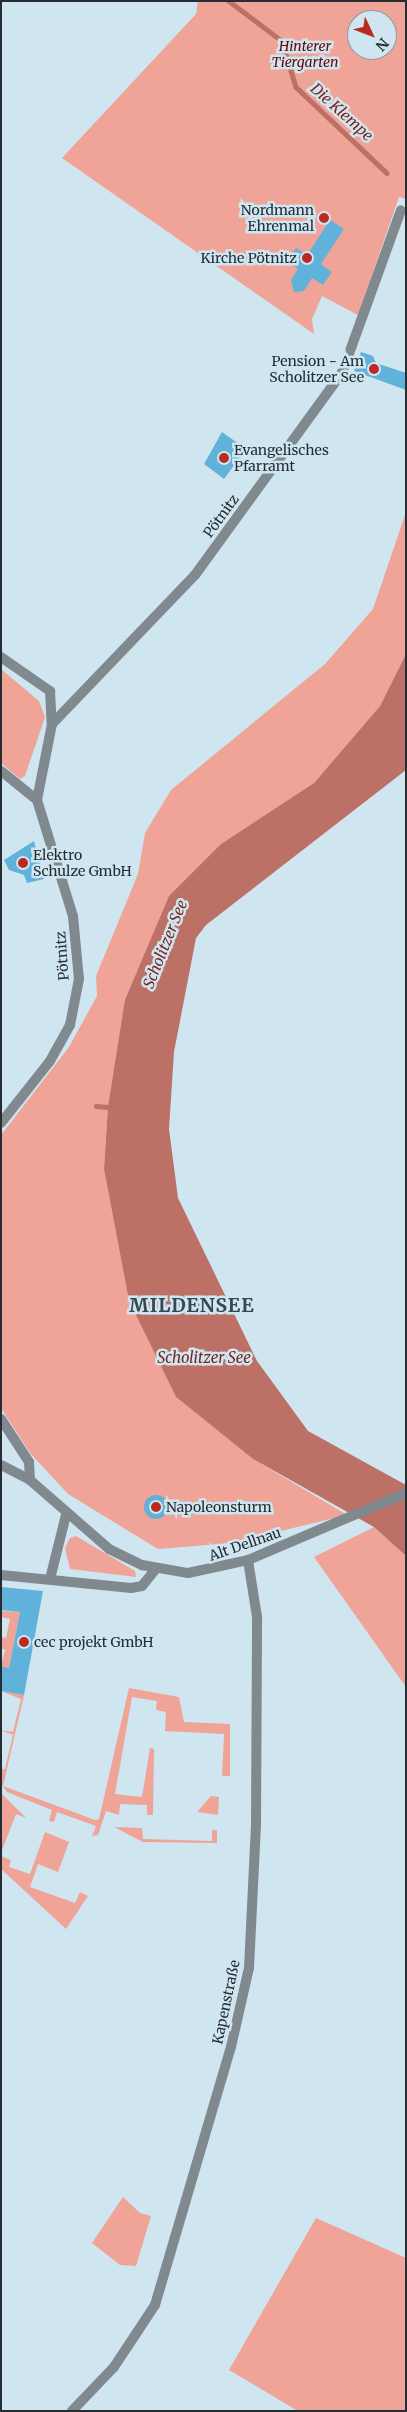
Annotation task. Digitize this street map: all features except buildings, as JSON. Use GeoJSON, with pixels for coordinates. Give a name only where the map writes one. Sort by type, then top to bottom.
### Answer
{"type":"FeatureCollection","features":[{"type":"Feature","properties":{"kind":"street","name":"Pötnitz"},"geometry":{"type":"LineString","coordinates":[[52,724],[195,575],[342,373],[401,210]]}},
{"type":"Feature","properties":{"kind":"street","name":"Pötnitz"},"geometry":{"type":"LineString","coordinates":[[1,657],[50,691],[52,724],[37,800],[73,916],[79,980],[70,1025],[50,1062],[1,1123]]}},
{"type":"Feature","properties":{"kind":"street"},"geometry":{"type":"LineString","coordinates":[[1,771],[37,800]]}},
{"type":"Feature","properties":{"kind":"street"},"geometry":{"type":"LineString","coordinates":[[1,1419],[29,1462],[30,1480]]}},
{"type":"Feature","properties":{"kind":"street","name":"Alt Dellnau"},"geometry":{"type":"LineString","coordinates":[[1,1465],[30,1480],[66,1515],[109,1549],[156,1569],[216,1570],[248,1560],[406,1494]]}},
{"type":"Feature","properties":{"kind":"street"},"geometry":{"type":"LineString","coordinates":[[50,1579],[66,1515]]}},
{"type":"Feature","properties":{"kind":"street","name":"Kapenstraße"},"geometry":{"type":"LineString","coordinates":[[72,2411],[114,2367],[156,2305],[231,2047],[249,1968],[256,1823],[257,1617],[248,1560]]}},
{"type":"Feature","properties":{"kind":"street"},"geometry":{"type":"LineString","coordinates":[[1,1575],[131,1588],[142,1586],[156,1569]]}},
{"type":"Feature","properties":{"kind":"green space","name":"Hinterer Tiergarten"},"geometry":{"type":"Polygon","coordinates":[[[198,1],[406,1],[406,199],[399,197],[358,315],[322,296],[312,319],[314,334],[62,158],[196,14],[198,1]]]}},
{"type":"Feature","properties":{"kind":"green space"},"geometry":{"type":"Polygon","coordinates":[[[406,512],[406,654],[380,706],[314,783],[221,844],[108,1107],[104,1169],[129,1301],[176,1397],[253,1459],[347,1515],[231,1543],[158,1549],[68,1494],[30,1453],[1,1408],[1,1135],[69,1047],[97,996],[96,976],[138,874],[145,833],[171,790],[325,664],[373,609],[406,512]]]}},
{"type":"Feature","properties":{"kind":"green space"},"geometry":{"type":"Polygon","coordinates":[[[1,669],[39,701],[45,717],[25,776],[20,779],[1,763],[1,669]]]}},
{"type":"Feature","properties":{"kind":"green space"},"geometry":{"type":"Polygon","coordinates":[[[374,1527],[406,1556],[406,1687],[314,1557],[374,1527]]]}},
{"type":"Feature","properties":{"kind":"green space"},"geometry":{"type":"Polygon","coordinates":[[[76,1536],[135,1571],[136,1577],[70,1569],[65,1548],[70,1538],[76,1536]]]}},
{"type":"Feature","properties":{"kind":"green space"},"geometry":{"type":"Polygon","coordinates":[[[1,1611],[20,1612],[9,1668],[1,1666],[5,1650],[1,1648],[1,1637],[6,1638],[10,1619],[1,1617],[1,1611]]]}},
{"type":"Feature","properties":{"kind":"green space"},"geometry":{"type":"Polygon","coordinates":[[[129,1688],[179,1697],[184,1722],[230,1724],[230,1776],[222,1776],[224,1734],[165,1731],[166,1712],[156,1710],[157,1701],[132,1697],[115,1794],[142,1797],[150,1748],[154,1749],[153,1815],[147,1815],[147,1805],[120,1804],[119,1815],[106,1811],[98,1835],[92,1836],[96,1826],[57,1812],[54,1822],[49,1821],[52,1810],[7,1792],[2,1785],[1,1769],[5,1769],[13,1735],[1,1730],[13,1732],[21,1699],[1,1691],[24,1695],[3,1786],[95,1820],[99,1819],[129,1688]]]}},
{"type":"Feature","properties":{"kind":"green space"},"geometry":{"type":"Polygon","coordinates":[[[1,1793],[26,1818],[16,1814],[1,1853],[1,1793]]]}},
{"type":"Feature","properties":{"kind":"green space"},"geometry":{"type":"Polygon","coordinates":[[[211,1796],[219,1797],[218,1815],[197,1812],[211,1796]]]}},
{"type":"Feature","properties":{"kind":"green space"},"geometry":{"type":"Polygon","coordinates":[[[114,1827],[142,1828],[143,1839],[212,1841],[212,1830],[217,1830],[217,1843],[143,1842],[114,1827]]]}},
{"type":"Feature","properties":{"kind":"green space"},"geometry":{"type":"Polygon","coordinates":[[[45,1832],[69,1842],[58,1872],[38,1864],[30,1887],[75,1903],[80,1892],[88,1896],[66,1929],[1,1869],[1,1856],[11,1860],[9,1867],[30,1874],[45,1832]]]}},
{"type":"Feature","properties":{"kind":"green space"},"geometry":{"type":"Polygon","coordinates":[[[123,2197],[140,2213],[151,2216],[136,2266],[120,2265],[92,2243],[123,2197]]]}},
{"type":"Feature","properties":{"kind":"green space"},"geometry":{"type":"Polygon","coordinates":[[[316,2218],[406,2258],[406,2411],[298,2411],[229,2370],[316,2218]]]}},
{"type":"Feature","properties":{"kind":"water","name":"Scholitzer See"},"geometry":{"type":"Polygon","coordinates":[[[406,654],[406,770],[206,925],[196,938],[174,1052],[169,1129],[178,1198],[257,1361],[308,1431],[406,1485],[406,1556],[374,1527],[253,1459],[176,1397],[129,1301],[104,1169],[108,1107],[125,1000],[169,896],[221,844],[314,783],[380,706],[406,654]]]}},
{"type":"Feature","properties":{"kind":"waterway","name":"Die Klempe"},"geometry":{"type":"LineString","coordinates":[[229,1],[282,41],[296,87],[387,173]]}},
{"type":"Feature","properties":{"kind":"waterway"},"geometry":{"type":"LineString","coordinates":[[96,1106],[108,1107]]}},
{"type":"Feature","properties":{"kind":"place","name":"Nordmann Ehrenmal"},"geometry":{"type":"Point","coordinates":[324,218]}},
{"type":"Feature","properties":{"kind":"place","name":"Kirche Pötnitz"},"geometry":{"type":"Point","coordinates":[307,258]}},
{"type":"Feature","properties":{"kind":"place","name":"Pension - Am Scholitzer See"},"geometry":{"type":"Point","coordinates":[374,369]}},
{"type":"Feature","properties":{"kind":"place","name":"Evangelisches Pfarramt"},"geometry":{"type":"Point","coordinates":[224,458]}},
{"type":"Feature","properties":{"kind":"place","name":"Elektro Schulze GmbH"},"geometry":{"type":"Point","coordinates":[23,863]}},
{"type":"Feature","properties":{"kind":"place","name":"Napoleonsturm"},"geometry":{"type":"Point","coordinates":[156,1507]}},
{"type":"Feature","properties":{"kind":"place","name":"cec projekt GmbH"},"geometry":{"type":"Point","coordinates":[24,1642]}},
{"type":"Feature","properties":{"kind":"district","name":"MILDENSEE"},"geometry":{"type":"Point","coordinates":[192,1306]}}]}
